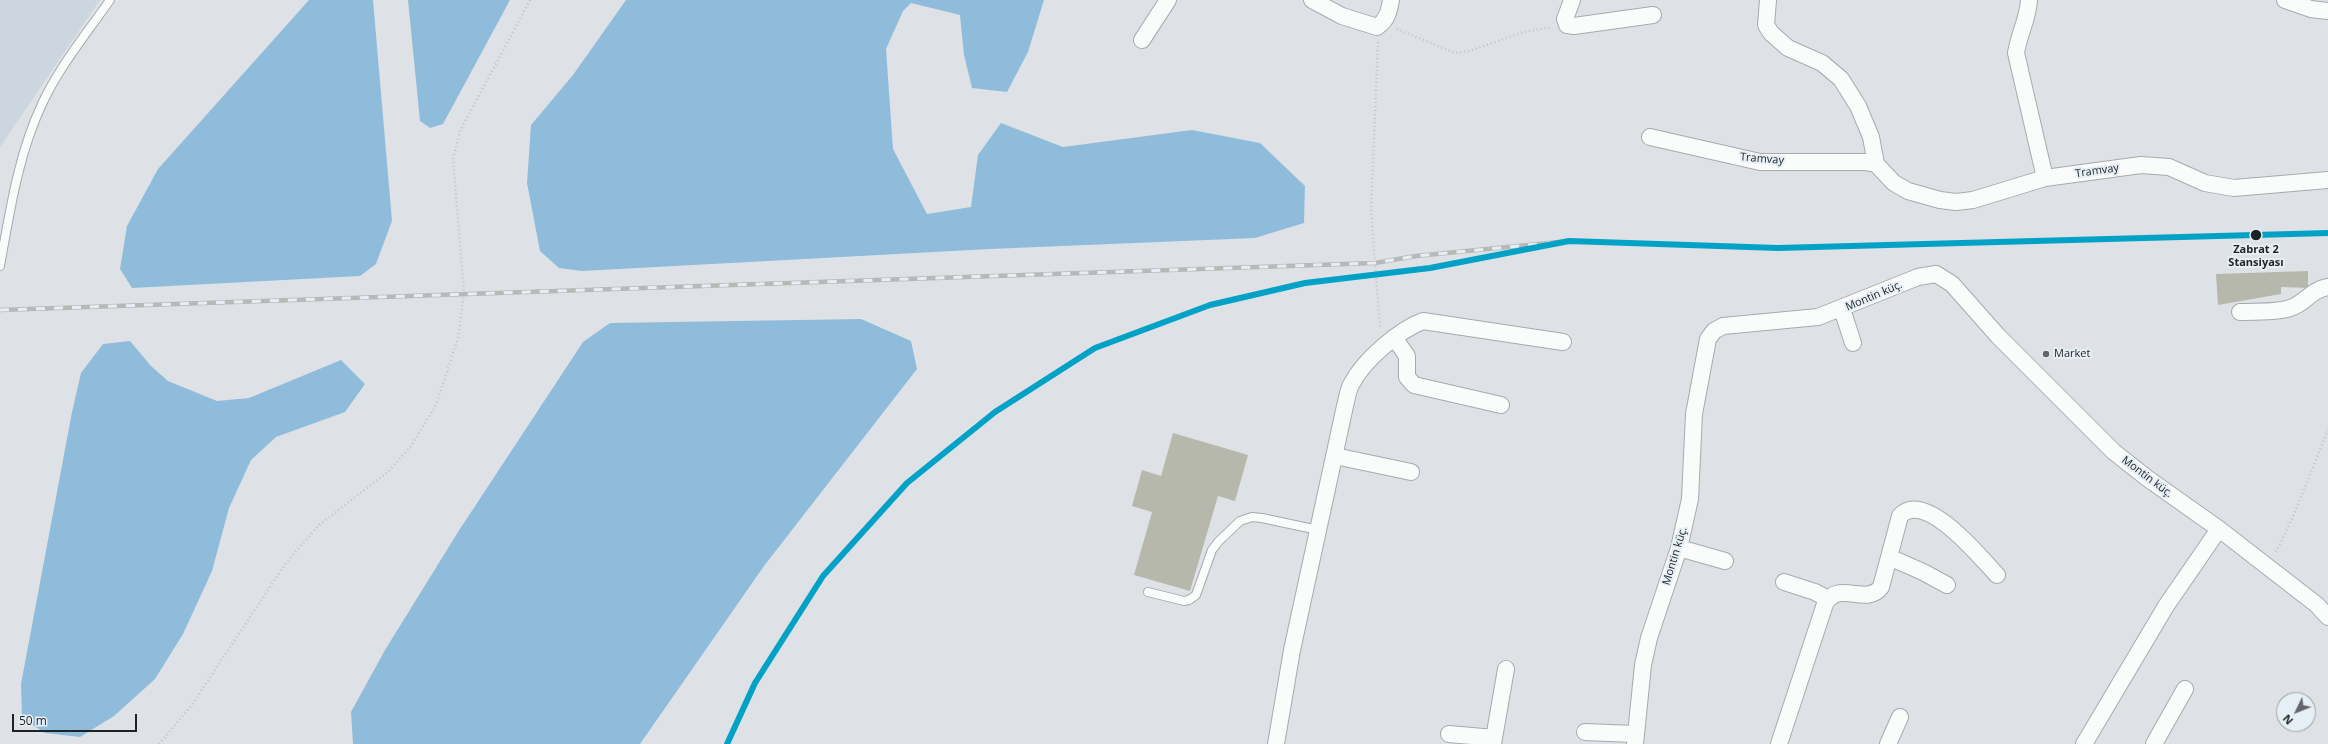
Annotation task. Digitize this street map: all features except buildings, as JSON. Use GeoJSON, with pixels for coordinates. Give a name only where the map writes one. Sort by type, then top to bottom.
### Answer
{"type":"FeatureCollection","features":[{"type":"Feature","properties":{"kind":"street"},"geometry":{"type":"LineString","coordinates":[[1142,40],[1168,0]]}},
{"type":"Feature","properties":{"kind":"street"},"geometry":{"type":"LineString","coordinates":[[1312,0],[1342,16],[1380,25],[1388,14],[1391,0]]}},
{"type":"Feature","properties":{"kind":"street"},"geometry":{"type":"LineString","coordinates":[[1572,0],[1565,18],[1568,25],[1574,26],[1653,15]]}},
{"type":"Feature","properties":{"kind":"street"},"geometry":{"type":"LineString","coordinates":[[1768,0],[1766,24],[1771,33],[1788,48],[1822,63],[1841,79],[1858,106],[1871,137],[1876,164]]}},
{"type":"Feature","properties":{"kind":"street"},"geometry":{"type":"LineString","coordinates":[[2029,0],[2028,13],[2018,39],[2016,53],[2045,178]]}},
{"type":"Feature","properties":{"kind":"street"},"geometry":{"type":"LineString","coordinates":[[2285,0],[2310,9],[2328,10],[2327,0]]}},
{"type":"Feature","properties":{"kind":"street","name":"Tramvay"},"geometry":{"type":"LineString","coordinates":[[1650,137],[1760,162],[1857,162],[1876,164],[1894,183],[1908,191],[1940,200],[1956,202],[1973,200],[2045,178],[2141,165],[2169,167],[2205,183],[2234,188],[2328,180]]}},
{"type":"Feature","properties":{"kind":"street","name":"Montin küç."},"geometry":{"type":"LineString","coordinates":[[1635,739],[1643,665],[1648,644],[1679,548],[1690,499],[1694,414],[1708,339],[1714,331],[1723,326],[1800,320],[1842,309],[1918,277],[1936,274],[1952,284],[1998,336],[2114,452],[2146,478],[2219,529],[2267,566],[2317,605],[2328,617]]}},
{"type":"Feature","properties":{"kind":"street"},"geometry":{"type":"LineString","coordinates":[[2240,312],[2290,308],[2314,290],[2328,288]]}},
{"type":"Feature","properties":{"kind":"street"},"geometry":{"type":"LineString","coordinates":[[1842,309],[1853,343]]}},
{"type":"Feature","properties":{"kind":"street"},"geometry":{"type":"LineString","coordinates":[[1276,744],[1292,650],[1334,456],[1351,384],[1361,367],[1390,342],[1423,321],[1563,342]]}},
{"type":"Feature","properties":{"kind":"street"},"geometry":{"type":"LineString","coordinates":[[1390,342],[1407,356],[1407,377],[1414,385],[1501,405]]}},
{"type":"Feature","properties":{"kind":"street"},"geometry":{"type":"LineString","coordinates":[[1334,456],[1411,472]]}},
{"type":"Feature","properties":{"kind":"street"},"geometry":{"type":"LineString","coordinates":[[1779,744],[1828,599],[1837,593],[1844,592],[1869,596],[1876,594],[1881,588],[1900,516],[1905,511],[1913,509],[1940,520],[1964,539],[1997,575]]}},
{"type":"Feature","properties":{"kind":"street"},"geometry":{"type":"LineString","coordinates":[[2084,744],[2166,606],[2219,529]]}},
{"type":"Feature","properties":{"kind":"street"},"geometry":{"type":"LineString","coordinates":[[1679,548],[1725,561]]}},
{"type":"Feature","properties":{"kind":"street"},"geometry":{"type":"LineString","coordinates":[[1889,557],[1923,572],[1946,585]]}},
{"type":"Feature","properties":{"kind":"street"},"geometry":{"type":"LineString","coordinates":[[1784,582],[1815,592],[1828,599]]}},
{"type":"Feature","properties":{"kind":"street"},"geometry":{"type":"LineString","coordinates":[[1449,734],[1494,741],[1506,669]]}},
{"type":"Feature","properties":{"kind":"street"},"geometry":{"type":"LineString","coordinates":[[2154,744],[2185,689]]}},
{"type":"Feature","properties":{"kind":"street"},"geometry":{"type":"LineString","coordinates":[[1888,744],[1900,717]]}},
{"type":"Feature","properties":{"kind":"street"},"geometry":{"type":"LineString","coordinates":[[1585,732],[1635,739]]}},
{"type":"Feature","properties":{"kind":"lane"},"geometry":{"type":"LineString","coordinates":[[0,266],[14,188],[42,103],[65,65],[110,0]]}},
{"type":"Feature","properties":{"kind":"lane"},"geometry":{"type":"LineString","coordinates":[[1148,592],[1184,601],[1189,600],[1196,595],[1212,550],[1218,542],[1240,521],[1252,517],[1262,518],[1318,530]]}},
{"type":"Feature","properties":{"kind":"path"},"geometry":{"type":"LineString","coordinates":[[159,744],[191,706],[286,563],[319,525],[388,472],[411,446],[436,405],[458,338],[464,294],[453,159],[460,131],[530,0]]}},
{"type":"Feature","properties":{"kind":"path"},"geometry":{"type":"LineString","coordinates":[[1390,342],[1380,329],[1371,211],[1380,25],[1455,53],[1469,51],[1524,32],[1568,25]]}},
{"type":"Feature","properties":{"kind":"path"},"geometry":{"type":"LineString","coordinates":[[2267,566],[2292,519],[2328,430]]}},
{"type":"Feature","properties":{"kind":"shaded area"},"geometry":{"type":"Polygon","coordinates":[[[0,0],[100,0],[0,147],[0,0]]]}},
{"type":"Feature","properties":{"kind":"water"},"geometry":{"type":"Polygon","coordinates":[[[309,0],[373,0],[392,221],[376,264],[360,276],[132,288],[120,269],[127,226],[158,169],[309,0]]]}},
{"type":"Feature","properties":{"kind":"water"},"geometry":{"type":"Polygon","coordinates":[[[408,0],[510,0],[443,124],[430,128],[420,121],[408,0]]]}},
{"type":"Feature","properties":{"kind":"water"},"geometry":{"type":"Polygon","coordinates":[[[626,0],[1044,0],[1028,52],[1007,92],[972,88],[964,55],[960,15],[911,3],[903,11],[886,49],[893,149],[927,214],[971,207],[978,155],[1001,123],[1063,147],[1192,130],[1260,143],[1305,186],[1304,223],[1255,238],[990,249],[582,271],[559,268],[540,251],[527,183],[531,125],[573,75],[626,0]]]}},
{"type":"Feature","properties":{"kind":"water"},"geometry":{"type":"Polygon","coordinates":[[[861,319],[911,341],[917,369],[764,566],[640,744],[353,744],[351,712],[385,650],[458,532],[583,342],[610,323],[861,319]]]}},
{"type":"Feature","properties":{"kind":"water"},"geometry":{"type":"Polygon","coordinates":[[[130,341],[151,366],[168,381],[217,401],[249,398],[341,360],[365,384],[345,412],[276,437],[251,460],[229,508],[212,571],[183,634],[155,679],[114,716],[80,737],[45,733],[22,718],[21,684],[72,412],[81,373],[103,344],[130,341]]]}},
{"type":"Feature","properties":{"kind":"railway"},"geometry":{"type":"LineString","coordinates":[[0,310],[1375,263],[1416,256],[1569,241]]}},
{"type":"Feature","properties":{"kind":"transit line"},"geometry":{"type":"LineString","coordinates":[[727,744],[755,683],[823,576],[907,483],[995,412],[1095,348],[1210,305],[1305,283],[1430,268],[1569,241],[1778,248],[2328,233]]}},
{"type":"Feature","properties":{"kind":"place","name":"Zabrat 2 Stansiyası"},"geometry":{"type":"Point","coordinates":[2256,235]}},
{"type":"Feature","properties":{"kind":"place","name":"Market"},"geometry":{"type":"Point","coordinates":[2046,354]}}]}
